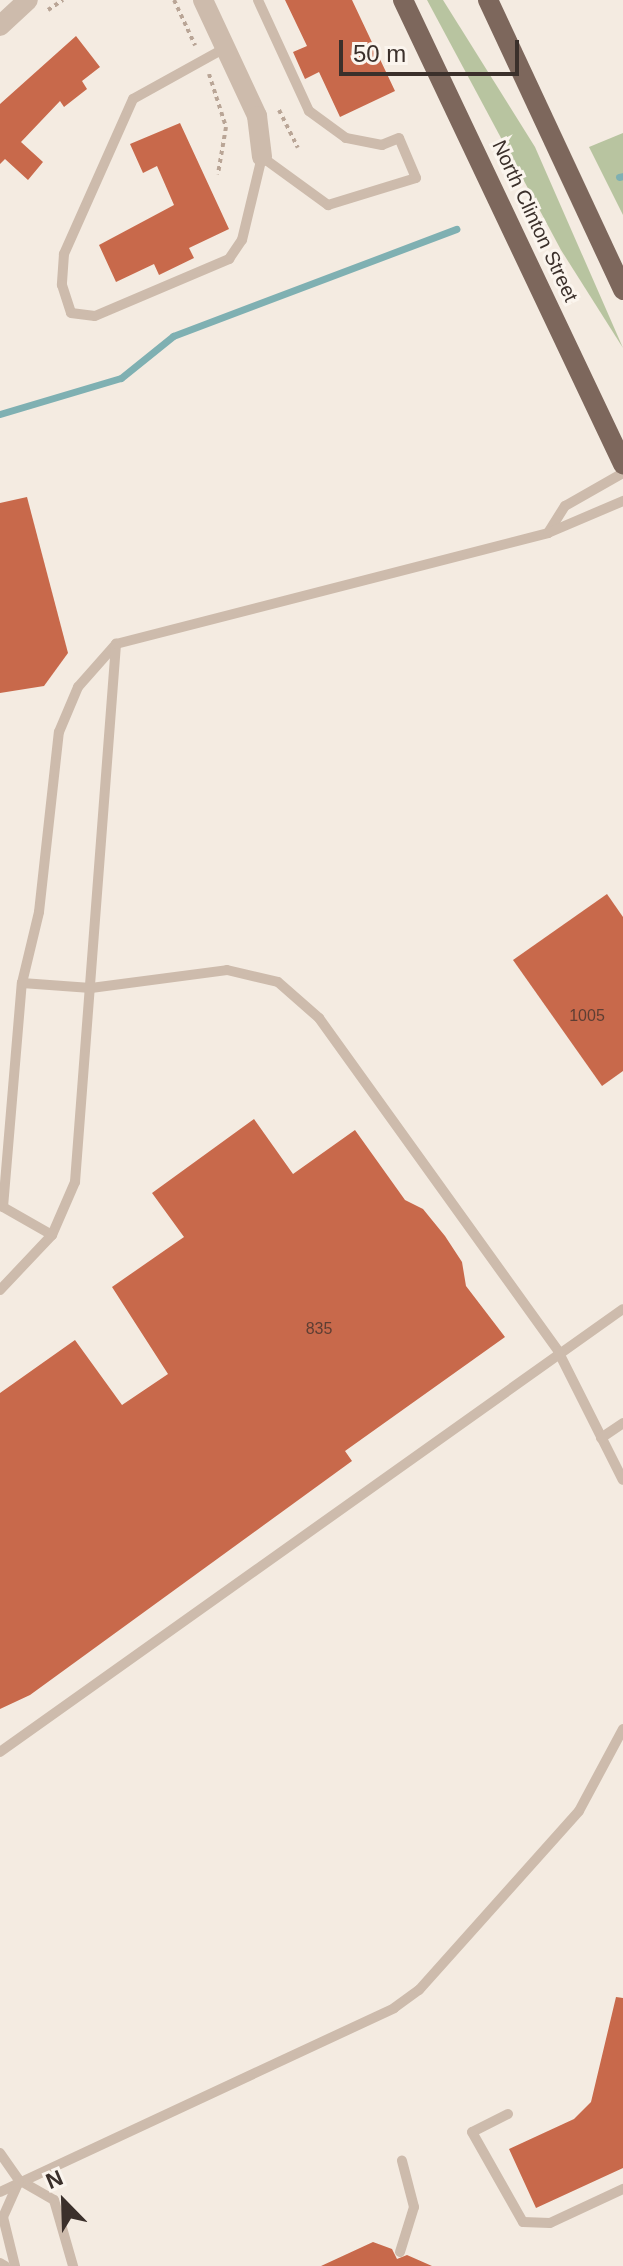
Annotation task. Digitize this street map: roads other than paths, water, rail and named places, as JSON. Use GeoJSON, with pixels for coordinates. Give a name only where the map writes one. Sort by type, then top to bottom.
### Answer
{"type":"FeatureCollection","features":[{"type":"Feature","properties":{"kind":"main road","name":"North Clinton Street"},"geometry":{"type":"LineString","coordinates":[[403,0],[623,464]]}},
{"type":"Feature","properties":{"kind":"main road"},"geometry":{"type":"LineString","coordinates":[[488,0],[623,290]]}},
{"type":"Feature","properties":{"kind":"street"},"geometry":{"type":"LineString","coordinates":[[0,26],[28,0]]}},
{"type":"Feature","properties":{"kind":"street"},"geometry":{"type":"LineString","coordinates":[[203,0],[257,116],[262,157]]}},
{"type":"Feature","properties":{"kind":"lane"},"geometry":{"type":"LineString","coordinates":[[225,48],[133,99],[64,254],[62,285],[71,313],[95,316],[229,259],[242,240],[262,157],[328,205],[416,178],[399,138],[382,145],[346,138],[309,111],[258,0]]}},
{"type":"Feature","properties":{"kind":"lane"},"geometry":{"type":"LineString","coordinates":[[548,533],[565,506],[623,473]]}},
{"type":"Feature","properties":{"kind":"lane"},"geometry":{"type":"LineString","coordinates":[[52,1235],[3,1207],[22,983],[39,912],[59,732],[78,687],[116,644],[548,533],[623,501]]}},
{"type":"Feature","properties":{"kind":"lane"},"geometry":{"type":"LineString","coordinates":[[0,1290],[52,1235],[75,1182],[116,644]]}},
{"type":"Feature","properties":{"kind":"lane"},"geometry":{"type":"LineString","coordinates":[[22,983],[91,988],[227,970],[253,973],[301,997],[558,1351],[623,1480]]}},
{"type":"Feature","properties":{"kind":"lane"},"geometry":{"type":"LineString","coordinates":[[0,1752],[558,1351],[623,1309]]}},
{"type":"Feature","properties":{"kind":"lane"},"geometry":{"type":"LineString","coordinates":[[601,1438],[623,1423]]}},
{"type":"Feature","properties":{"kind":"lane"},"geometry":{"type":"LineString","coordinates":[[0,2192],[19,2180],[394,2008],[419,1990],[579,1811],[623,1729]]}},
{"type":"Feature","properties":{"kind":"lane"},"geometry":{"type":"LineString","coordinates":[[508,2114],[472,2132],[523,2222],[550,2223],[623,2189]]}},
{"type":"Feature","properties":{"kind":"lane"},"geometry":{"type":"LineString","coordinates":[[0,2153],[19,2180],[54,2200],[73,2266]]}},
{"type":"Feature","properties":{"kind":"lane"},"geometry":{"type":"LineString","coordinates":[[400,2252],[414,2207],[402,2161]]}},
{"type":"Feature","properties":{"kind":"lane"},"geometry":{"type":"LineString","coordinates":[[15,2266],[3,2217],[19,2180]]}},
{"type":"Feature","properties":{"kind":"lane"},"geometry":{"type":"LineString","coordinates":[[0,2263],[5,2266]]}},
{"type":"Feature","properties":{"kind":"waterway"},"geometry":{"type":"LineString","coordinates":[[619,177],[623,176]]}},
{"type":"Feature","properties":{"kind":"waterway"},"geometry":{"type":"LineString","coordinates":[[0,414],[121,378],[173,336],[456,229]]}}]}
